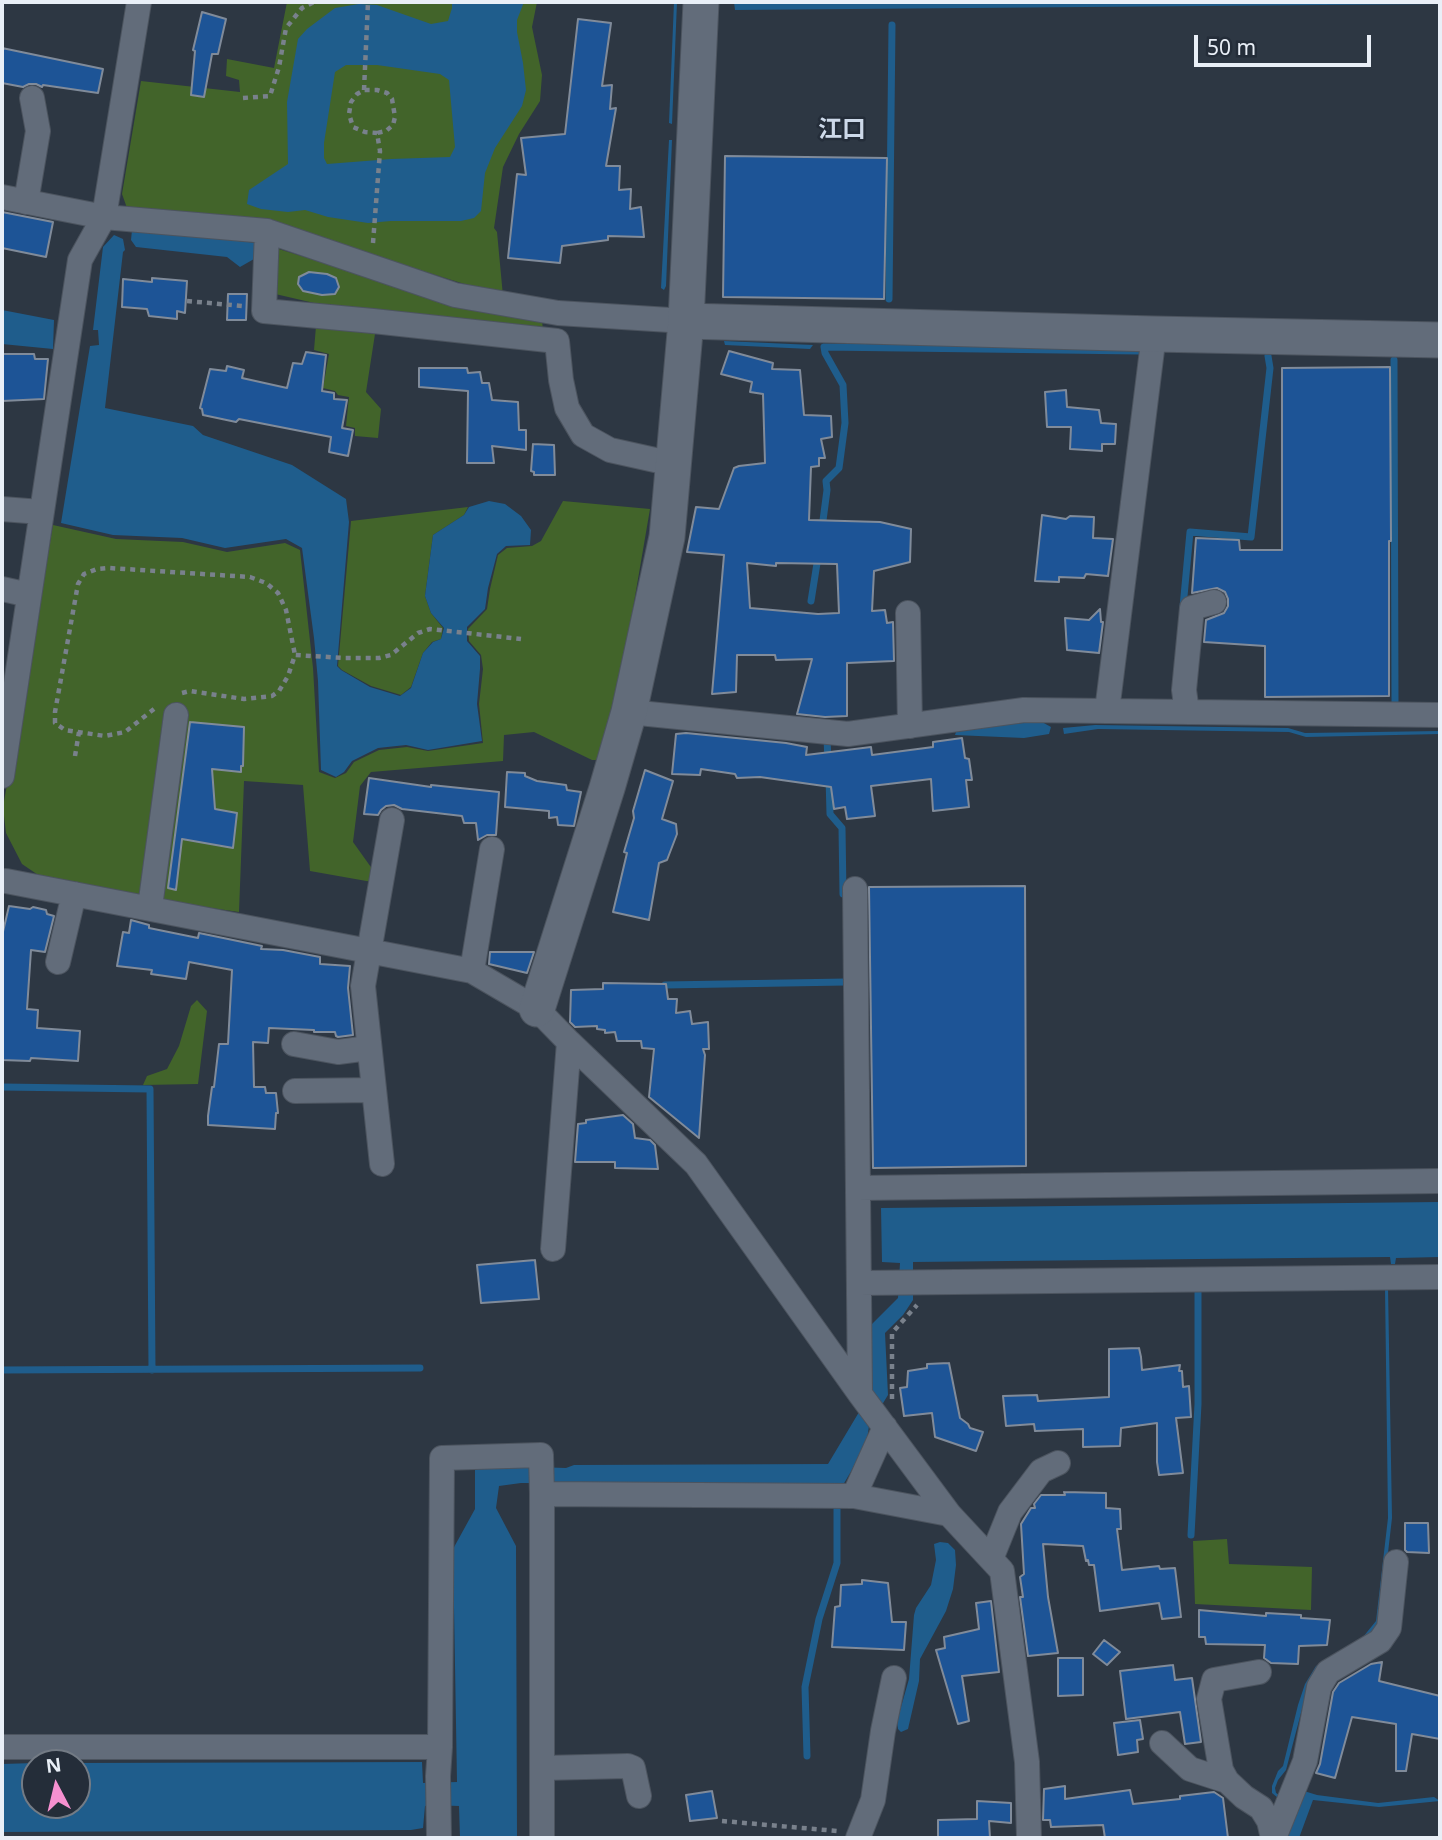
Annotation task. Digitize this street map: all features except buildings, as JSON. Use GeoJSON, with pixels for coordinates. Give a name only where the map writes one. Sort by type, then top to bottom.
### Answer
{"type":"FeatureCollection","features":[{"type":"Feature","properties":{"kind":"street"},"geometry":{"type":"LineString","coordinates":[[2,776],[79,260],[104,217],[139,2]]}},
{"type":"Feature","properties":{"kind":"street"},"geometry":{"type":"LineString","coordinates":[[537,1009],[629,712],[667,537],[686,321],[701,2]]}},
{"type":"Feature","properties":{"kind":"street"},"geometry":{"type":"LineString","coordinates":[[26,202],[38,131],[32,98]]}},
{"type":"Feature","properties":{"kind":"street"},"geometry":{"type":"LineString","coordinates":[[2,197],[104,217],[267,231],[454,295],[545,311],[686,321],[1440,340]]}},
{"type":"Feature","properties":{"kind":"street"},"geometry":{"type":"LineString","coordinates":[[267,231],[264,311],[557,341],[567,408],[583,435],[610,450],[673,464]]}},
{"type":"Feature","properties":{"kind":"street"},"geometry":{"type":"LineString","coordinates":[[1107,711],[1154,334]]}},
{"type":"Feature","properties":{"kind":"street"},"geometry":{"type":"LineString","coordinates":[[2,509],[41,512]]}},
{"type":"Feature","properties":{"kind":"street"},"geometry":{"type":"LineString","coordinates":[[2,589],[29,595]]}},
{"type":"Feature","properties":{"kind":"street"},"geometry":{"type":"LineString","coordinates":[[1186,712],[1184,690],[1192,608],[1214,602]]}},
{"type":"Feature","properties":{"kind":"street"},"geometry":{"type":"LineString","coordinates":[[908,613],[910,726]]}},
{"type":"Feature","properties":{"kind":"street"},"geometry":{"type":"LineString","coordinates":[[150,907],[170,704]]}},
{"type":"Feature","properties":{"kind":"street"},"geometry":{"type":"LineString","coordinates":[[629,712],[848,734],[1024,710],[1440,715]]}},
{"type":"Feature","properties":{"kind":"street"},"geometry":{"type":"LineString","coordinates":[[382,1164],[363,986],[392,820]]}},
{"type":"Feature","properties":{"kind":"street"},"geometry":{"type":"LineString","coordinates":[[472,971],[492,849]]}},
{"type":"Feature","properties":{"kind":"street"},"geometry":{"type":"LineString","coordinates":[[3,883],[150,907],[472,971],[537,1009],[696,1164],[949,1514],[1002,1571],[1027,1762],[1028,1838]]}},
{"type":"Feature","properties":{"kind":"street"},"geometry":{"type":"LineString","coordinates":[[855,889],[860,1394]]}},
{"type":"Feature","properties":{"kind":"street"},"geometry":{"type":"LineString","coordinates":[[58,962],[74,894]]}},
{"type":"Feature","properties":{"kind":"street"},"geometry":{"type":"LineString","coordinates":[[553,1249],[569,1042]]}},
{"type":"Feature","properties":{"kind":"street"},"geometry":{"type":"LineString","coordinates":[[295,1044],[338,1052],[369,1048]]}},
{"type":"Feature","properties":{"kind":"street"},"geometry":{"type":"LineString","coordinates":[[295,1091],[374,1090]]}},
{"type":"Feature","properties":{"kind":"street"},"geometry":{"type":"LineString","coordinates":[[858,1188],[1440,1181]]}},
{"type":"Feature","properties":{"kind":"street"},"geometry":{"type":"LineString","coordinates":[[859,1283],[1440,1277]]}},
{"type":"Feature","properties":{"kind":"street"},"geometry":{"type":"LineString","coordinates":[[853,1496],[885,1427]]}},
{"type":"Feature","properties":{"kind":"street"},"geometry":{"type":"LineString","coordinates":[[439,1828],[442,1458],[541,1455],[542,1838]]}},
{"type":"Feature","properties":{"kind":"street"},"geometry":{"type":"LineString","coordinates":[[991,1559],[1010,1513],[1041,1471],[1058,1463]]}},
{"type":"Feature","properties":{"kind":"street"},"geometry":{"type":"LineString","coordinates":[[542,1494],[853,1496],[949,1514]]}},
{"type":"Feature","properties":{"kind":"street"},"geometry":{"type":"LineString","coordinates":[[1273,1838],[1305,1761],[1319,1687],[1328,1672],[1380,1641],[1389,1628],[1396,1562]]}},
{"type":"Feature","properties":{"kind":"street"},"geometry":{"type":"LineString","coordinates":[[1259,1672],[1214,1680],[1209,1699],[1221,1770],[1227,1781],[1261,1808],[1269,1821],[1273,1838]]}},
{"type":"Feature","properties":{"kind":"street"},"geometry":{"type":"LineString","coordinates":[[851,1835],[873,1800],[894,1678]]}},
{"type":"Feature","properties":{"kind":"street"},"geometry":{"type":"LineString","coordinates":[[1161,1743],[1190,1769],[1227,1781]]}},
{"type":"Feature","properties":{"kind":"street"},"geometry":{"type":"LineString","coordinates":[[2,1747],[440,1746]]}},
{"type":"Feature","properties":{"kind":"street"},"geometry":{"type":"LineString","coordinates":[[543,1768],[628,1766],[633,1768],[639,1796]]}},
{"type":"Feature","properties":{"kind":"path"},"geometry":{"type":"LineString","coordinates":[[243,98],[270,96],[279,67],[286,28],[302,8],[314,2]]}},
{"type":"Feature","properties":{"kind":"path"},"geometry":{"type":"LineString","coordinates":[[364,90],[368,2]]}},
{"type":"Feature","properties":{"kind":"path"},"geometry":{"type":"LineString","coordinates":[[364,90],[387,93],[392,99],[395,117],[393,125],[386,131],[377,133],[354,127],[349,114],[351,102],[364,90]]}},
{"type":"Feature","properties":{"kind":"path"},"geometry":{"type":"LineString","coordinates":[[371,268],[380,151],[377,133]]}},
{"type":"Feature","properties":{"kind":"path"},"geometry":{"type":"LineString","coordinates":[[187,301],[264,309]]}},
{"type":"Feature","properties":{"kind":"path"},"geometry":{"type":"LineString","coordinates":[[97,569],[250,577],[267,583],[278,593],[286,610],[295,655],[288,676],[279,691],[272,696],[244,699],[190,691],[124,732],[105,736],[65,730],[55,723],[78,584],[85,575],[97,569]]}},
{"type":"Feature","properties":{"kind":"path"},"geometry":{"type":"LineString","coordinates":[[295,655],[379,658],[391,655],[418,633],[430,629],[521,639]]}},
{"type":"Feature","properties":{"kind":"path"},"geometry":{"type":"LineString","coordinates":[[75,756],[79,732]]}},
{"type":"Feature","properties":{"kind":"path"},"geometry":{"type":"LineString","coordinates":[[885,1427],[892,1396],[892,1334],[916,1307],[921,1282]]}},
{"type":"Feature","properties":{"kind":"path"},"geometry":{"type":"LineString","coordinates":[[722,1821],[851,1835]]}},
{"type":"Feature","properties":{"kind":"green space"},"geometry":{"type":"Polygon","coordinates":[[[287,2],[537,2],[532,27],[542,75],[540,101],[519,134],[503,167],[494,228],[497,232],[503,296],[291,230],[127,208],[122,194],[141,81],[240,92],[239,80],[226,76],[227,59],[274,68],[287,2]]]}},
{"type":"Feature","properties":{"kind":"green space"},"geometry":{"type":"Polygon","coordinates":[[[269,246],[450,302],[542,320],[543,331],[357,313],[271,293],[269,246]]]}},
{"type":"Feature","properties":{"kind":"green space"},"geometry":{"type":"Polygon","coordinates":[[[316,326],[375,334],[366,392],[381,409],[378,438],[355,436],[355,428],[346,426],[349,397],[323,388],[329,354],[314,350],[316,326]]]}},
{"type":"Feature","properties":{"kind":"green space"},"geometry":{"type":"Polygon","coordinates":[[[563,501],[650,509],[619,690],[601,760],[592,760],[534,732],[504,735],[503,761],[371,772],[360,786],[353,842],[373,870],[372,882],[310,871],[303,785],[244,781],[239,912],[94,891],[47,881],[22,864],[6,833],[3,807],[53,525],[116,539],[183,542],[227,552],[285,543],[300,550],[313,668],[319,772],[335,778],[346,773],[354,762],[379,750],[407,747],[428,751],[483,743],[479,704],[483,669],[481,655],[469,641],[468,629],[487,609],[498,555],[507,548],[532,546],[541,541],[563,501]]]}},
{"type":"Feature","properties":{"kind":"green space"},"geometry":{"type":"Polygon","coordinates":[[[468,507],[464,515],[433,535],[425,596],[431,613],[443,628],[441,639],[432,642],[423,653],[411,687],[401,695],[371,686],[342,670],[338,666],[351,521],[468,507]]]}},
{"type":"Feature","properties":{"kind":"green space"},"geometry":{"type":"Polygon","coordinates":[[[197,1000],[207,1011],[198,1084],[143,1085],[147,1076],[167,1069],[179,1046],[191,1006],[197,1000]]]}},
{"type":"Feature","properties":{"kind":"green space"},"geometry":{"type":"Polygon","coordinates":[[[1227,1539],[1229,1564],[1312,1567],[1311,1610],[1195,1604],[1193,1541],[1227,1539]]]}},
{"type":"Feature","properties":{"kind":"water"},"geometry":{"type":"Polygon","coordinates":[[[452,2],[524,2],[517,20],[517,32],[526,90],[522,106],[495,148],[485,173],[481,211],[474,218],[461,221],[368,223],[328,217],[305,210],[288,212],[261,209],[247,204],[249,190],[288,164],[287,102],[298,39],[307,29],[335,8],[359,4],[377,5],[431,24],[448,21],[452,2]],[[346,65],[335,72],[324,143],[324,158],[327,164],[450,157],[455,147],[449,80],[440,74],[377,65],[346,65]]]}},
{"type":"Feature","properties":{"kind":"water"},"geometry":{"type":"Polygon","coordinates":[[[674,2],[677,2],[672,124],[669,123],[674,2]]]}},
{"type":"Feature","properties":{"kind":"water"},"geometry":{"type":"Polygon","coordinates":[[[734,2],[1440,2],[1440,4],[735,10],[734,2]]]}},
{"type":"Feature","properties":{"kind":"water"},"geometry":{"type":"Polygon","coordinates":[[[669,140],[672,140],[664,290],[661,288],[669,140]]]}},
{"type":"Feature","properties":{"kind":"water"},"geometry":{"type":"Polygon","coordinates":[[[132,230],[258,243],[254,259],[240,267],[227,257],[136,247],[131,240],[132,230]]]}},
{"type":"Feature","properties":{"kind":"water"},"geometry":{"type":"Polygon","coordinates":[[[114,235],[123,239],[125,250],[105,408],[193,426],[203,435],[292,465],[346,499],[349,522],[337,666],[341,670],[370,687],[400,696],[411,688],[423,653],[433,642],[441,639],[444,628],[431,613],[425,596],[433,535],[464,515],[469,507],[489,501],[505,504],[521,516],[531,530],[530,545],[506,546],[497,554],[485,609],[467,627],[467,641],[480,656],[477,704],[482,741],[428,750],[406,745],[378,748],[352,761],[344,772],[336,777],[321,770],[318,681],[302,548],[286,539],[225,548],[182,538],[113,535],[61,523],[90,346],[99,345],[98,330],[93,330],[103,247],[114,235]]]}},
{"type":"Feature","properties":{"kind":"water"},"geometry":{"type":"Polygon","coordinates":[[[2,310],[54,320],[53,349],[2,344],[2,310]]]}},
{"type":"Feature","properties":{"kind":"water"},"geometry":{"type":"Polygon","coordinates":[[[724,341],[813,345],[810,349],[725,345],[724,341]]]}},
{"type":"Feature","properties":{"kind":"water"},"geometry":{"type":"Polygon","coordinates":[[[1042,722],[1051,727],[1049,734],[1024,738],[955,735],[956,732],[987,725],[1042,722]]]}},
{"type":"Feature","properties":{"kind":"water"},"geometry":{"type":"Polygon","coordinates":[[[1095,725],[1288,728],[1305,733],[1440,731],[1440,734],[1306,737],[1289,732],[1098,729],[1064,734],[1063,728],[1095,725]]]}},
{"type":"Feature","properties":{"kind":"water"},"geometry":{"type":"Polygon","coordinates":[[[1440,1202],[1440,1257],[1396,1258],[1395,1264],[1391,1264],[1390,1257],[913,1262],[913,1300],[885,1333],[888,1395],[869,1426],[866,1446],[843,1485],[521,1483],[499,1486],[496,1508],[516,1546],[517,1838],[460,1838],[459,1806],[430,1805],[425,1806],[423,1828],[411,1830],[2,1832],[2,1764],[21,1763],[21,1819],[91,1819],[91,1763],[422,1762],[423,1783],[457,1782],[453,1549],[475,1509],[475,1465],[566,1468],[574,1465],[828,1464],[871,1392],[871,1325],[898,1298],[900,1263],[882,1262],[881,1208],[1440,1202]]]}},
{"type":"Feature","properties":{"kind":"water"},"geometry":{"type":"Polygon","coordinates":[[[1385,1287],[1388,1287],[1392,1518],[1380,1622],[1307,1690],[1286,1770],[1275,1788],[1278,1798],[1272,1793],[1272,1786],[1283,1766],[1305,1684],[1316,1666],[1363,1637],[1376,1621],[1388,1518],[1385,1287]]]}},
{"type":"Feature","properties":{"kind":"water"},"geometry":{"type":"Polygon","coordinates":[[[948,1543],[955,1550],[953,1589],[946,1611],[920,1659],[919,1681],[908,1729],[901,1732],[897,1721],[909,1679],[914,1615],[931,1585],[936,1560],[934,1544],[948,1543]]]}},
{"type":"Feature","properties":{"kind":"water"},"geometry":{"type":"Polygon","coordinates":[[[1304,1791],[1378,1803],[1434,1797],[1440,1801],[1379,1807],[1313,1800],[1299,1838],[1287,1838],[1304,1791]]]}},
{"type":"Feature","properties":{"kind":"waterway"},"geometry":{"type":"LineString","coordinates":[[889,299],[892,25]]}},
{"type":"Feature","properties":{"kind":"waterway"},"geometry":{"type":"LineString","coordinates":[[822,528],[826,481],[839,468],[845,423],[843,385],[824,347],[1140,351]]}},
{"type":"Feature","properties":{"kind":"waterway"},"geometry":{"type":"LineString","coordinates":[[1183,607],[1190,532],[1251,537],[1270,368],[1268,356]]}},
{"type":"Feature","properties":{"kind":"waterway"},"geometry":{"type":"LineString","coordinates":[[1394,360],[1395,702]]}},
{"type":"Feature","properties":{"kind":"waterway"},"geometry":{"type":"LineString","coordinates":[[811,601],[818,557]]}},
{"type":"Feature","properties":{"kind":"waterway"},"geometry":{"type":"LineString","coordinates":[[827,738],[828,762]]}},
{"type":"Feature","properties":{"kind":"waterway"},"geometry":{"type":"LineString","coordinates":[[829,777],[830,814],[842,828],[843,894]]}},
{"type":"Feature","properties":{"kind":"waterway"},"geometry":{"type":"LineString","coordinates":[[665,985],[846,982]]}},
{"type":"Feature","properties":{"kind":"waterway"},"geometry":{"type":"LineString","coordinates":[[2,1087],[150,1089],[152,1370]]}},
{"type":"Feature","properties":{"kind":"waterway"},"geometry":{"type":"LineString","coordinates":[[1191,1535],[1198,1404],[1198,1292]]}},
{"type":"Feature","properties":{"kind":"waterway"},"geometry":{"type":"LineString","coordinates":[[2,1370],[420,1368]]}},
{"type":"Feature","properties":{"kind":"waterway"},"geometry":{"type":"LineString","coordinates":[[807,1756],[805,1687],[819,1619],[837,1563],[837,1507]]}},
{"type":"Feature","properties":{"kind":"district","name":"江口"},"geometry":{"type":"Point","coordinates":[842,130]}}]}
